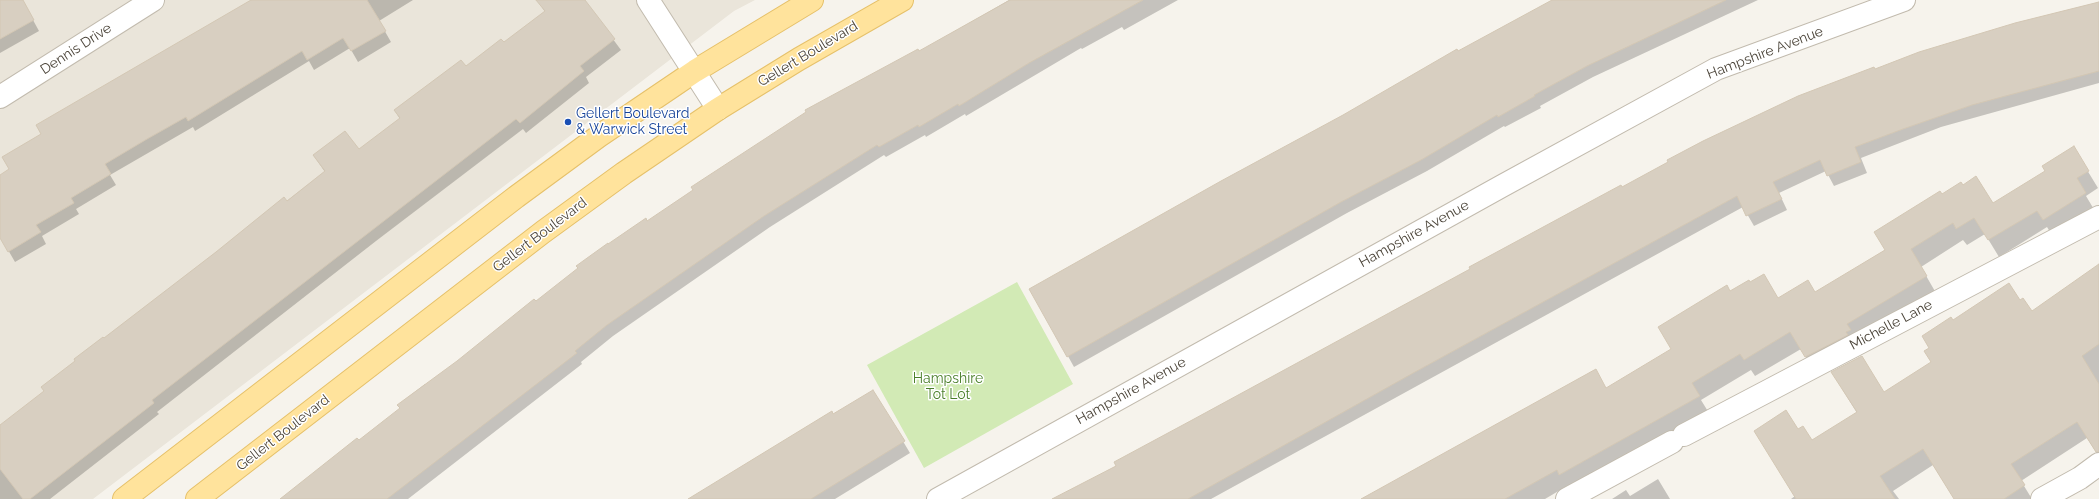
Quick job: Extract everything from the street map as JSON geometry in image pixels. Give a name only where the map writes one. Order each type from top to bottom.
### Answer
[{"type":"main road","points":[[124,499],[516,197],[599,136],[695,70],[812,0]]},
{"type":"main road","name":"Gellert Boulevard","points":[[197,499],[543,232],[624,173],[718,109],[806,55],[902,0]]},
{"type":"street","name":"Dennis Drive","points":[[0,97],[153,0]]},
{"type":"street","points":[[648,0],[695,70],[718,109]]},
{"type":"street","name":"Hampshire Avenue","points":[[938,499],[1716,69],[1904,0]]},
{"type":"street","name":"Michelle Lane","points":[[1567,499],[2099,217]]},
{"type":"street","points":[[2042,499],[2080,478],[2099,464]]},
{"type":"shaded area","points":[[0,0],[755,0],[734,11],[93,499],[0,499]]},
{"type":"green space","name":"Hampshire Tot Lot","points":[[1017,282],[1073,384],[924,468],[867,365]]},
{"type":"building","points":[[0,0],[23,0],[34,20],[0,39]]},
{"type":"building","points":[[251,0],[367,0],[386,31],[351,51],[343,38],[307,60],[302,51],[188,121],[186,117],[147,139],[105,164],[111,174],[71,198],[74,203],[36,225],[41,232],[8,252],[0,238],[0,175],[9,169],[2,157],[41,134],[36,125]]},
{"type":"building","points":[[536,0],[585,0],[615,39],[580,66],[584,71],[520,123],[516,119],[152,400],[154,403],[30,499],[23,499],[0,469],[0,425],[44,391],[41,387],[75,361],[74,359],[103,337],[104,338],[216,252],[284,197],[287,201],[325,171],[313,155],[345,131],[359,149],[400,118],[394,110],[461,60],[466,66],[501,39],[504,42],[545,11]]},
{"type":"building","points":[[1010,0],[1143,0],[1029,63],[959,106],[958,104],[919,127],[918,125],[879,147],[877,145],[764,216],[607,325],[575,351],[577,353],[387,499],[280,499],[357,438],[359,440],[400,408],[397,405],[457,361],[534,299],[536,301],[578,268],[576,266],[608,243],[646,218],[647,221],[693,190],[691,187],[806,112],[805,110],[918,49],[919,51]]},
{"type":"building","points":[[1552,0],[1726,0],[1587,66],[1498,117],[1497,115],[1421,160],[1341,202],[1067,357],[1029,289],[1221,181],[1343,115],[1457,49],[1458,51]]},
{"type":"building","points":[[2099,2],[2099,71],[1972,105],[1855,147],[1861,162],[1827,176],[1820,160],[1773,182],[1782,199],[1746,216],[1737,196],[1415,372],[1188,499],[1052,499],[1116,466],[1114,462],[1470,269],[1469,267],[1621,185],[1622,187],[1668,162],[1667,160],[1703,141],[1798,96],[1874,67],[1875,69],[1919,52],[2015,23]]},
{"type":"building","points":[[2074,146],[2089,171],[2077,178],[2086,193],[2043,220],[2037,211],[1988,240],[1974,218],[1956,229],[1953,223],[1911,249],[1927,276],[1847,324],[1851,330],[1846,332],[1848,335],[1805,357],[1790,332],[1744,360],[1740,354],[1692,383],[1700,396],[1559,475],[1557,470],[1505,499],[1361,499],[1596,369],[1606,388],[1671,349],[1658,327],[1727,285],[1730,291],[1749,280],[1750,282],[1764,274],[1778,298],[1808,280],[1815,292],[1885,250],[1874,232],[1940,191],[1942,194],[1961,182],[1963,185],[1976,176],[1993,203],[2045,171],[2042,166]]},
{"type":"building","points":[[2099,264],[2099,344],[2082,356],[2099,384],[2099,452],[2096,452],[2077,422],[2011,464],[2025,485],[2004,499],[1954,499],[1923,449],[1880,476],[1895,499],[1796,499],[1754,431],[1786,410],[1798,429],[1803,426],[1812,440],[1857,412],[1831,372],[1862,356],[1884,392],[1931,362],[1924,351],[1929,348],[1922,336],[1951,317],[1953,320],[2009,283],[2020,300],[2023,298],[2032,311]]},
{"type":"building","points":[[873,390],[905,441],[811,499],[688,499],[832,411],[833,414]]},
{"type":"place","name":"Gellert Boulevard & Warwick Street","points":[[568,122]]}]
